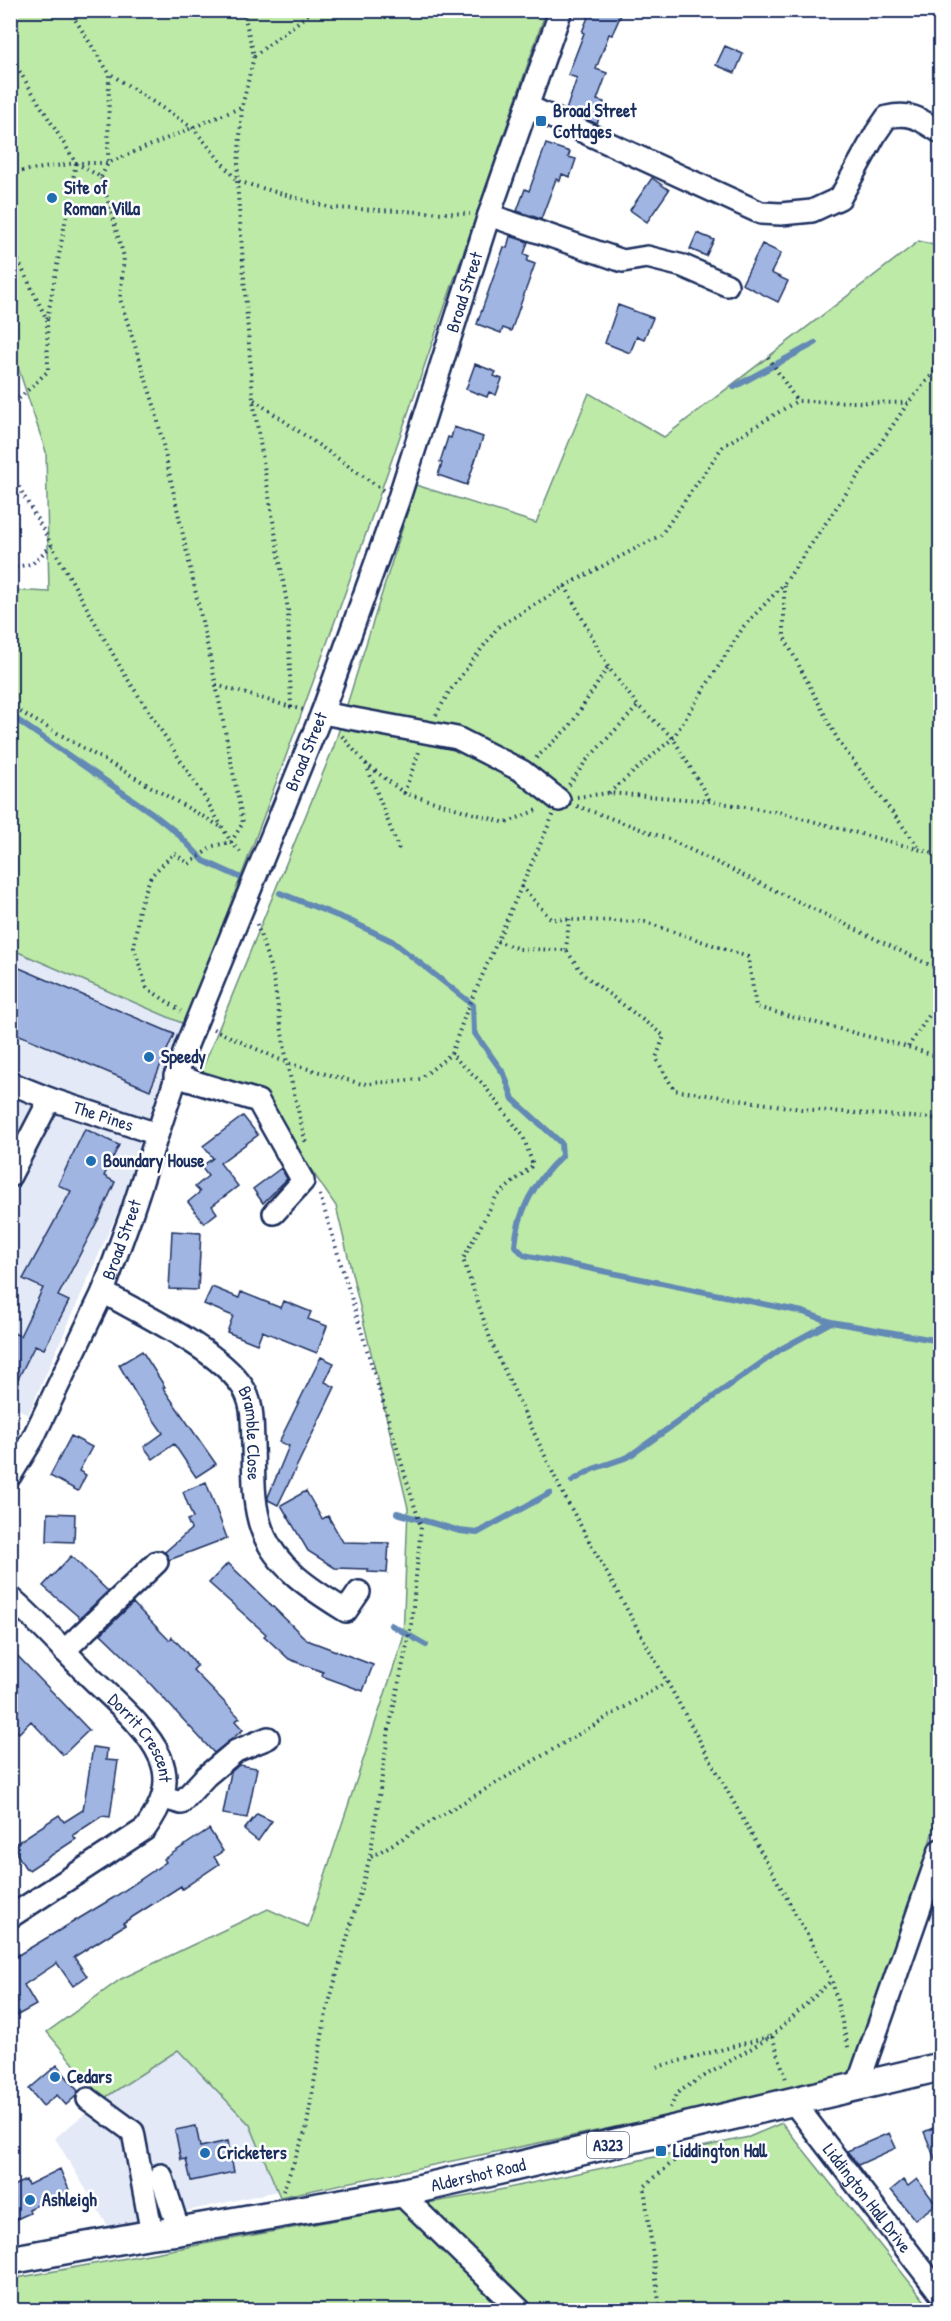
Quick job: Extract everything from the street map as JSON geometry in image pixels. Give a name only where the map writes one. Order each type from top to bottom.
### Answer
[{"type":"main road","name":"Aldershot Road","points":[[10,2260],[399,2193],[794,2103],[940,2067]]},
{"type":"street","name":"Broad Street","points":[[10,1476],[17,1450],[32,1440],[103,1292],[132,1212],[175,1076],[322,713],[398,501],[489,215],[561,10]]},
{"type":"street","points":[[527,106],[761,213],[812,211],[840,198],[876,133],[888,117],[902,113],[914,116],[940,132]]},
{"type":"street","points":[[489,215],[623,261],[647,257],[682,266],[727,285]]},
{"type":"street","points":[[322,713],[457,738],[522,771],[560,800]]},
{"type":"street","points":[[175,1076],[258,1101],[303,1181],[274,1213]]},
{"type":"street","name":"The Pines","points":[[10,1083],[50,1099],[157,1134]]},
{"type":"street","name":"The Pines","points":[[10,1176],[50,1099]]},
{"type":"street","name":"Bramble Close","points":[[103,1292],[211,1356],[229,1370],[243,1387],[250,1402],[256,1502],[262,1531],[291,1572],[309,1588],[346,1611],[359,1592]]},
{"type":"street","points":[[64,1651],[157,1562]]},
{"type":"street","name":"Dorrit Crescent","points":[[10,1597],[141,1728],[161,1758],[166,1782],[164,1798],[145,1829],[10,1917]]},
{"type":"street","points":[[164,1798],[181,1803],[206,1776],[236,1751],[268,1737]]},
{"type":"street","points":[[857,2087],[940,1850]]},
{"type":"street","points":[[88,2099],[133,2132],[152,2234]]},
{"type":"street","name":"Liddington Hall Drive","points":[[794,2103],[940,2293]]},
{"type":"street","points":[[161,2175],[178,2231]]},
{"type":"street","points":[[399,2193],[520,2310]]},
{"type":"path","points":[[69,10],[109,73],[193,128],[237,181],[332,208],[489,215]]},
{"type":"path","points":[[243,10],[254,56],[242,107],[237,181],[253,400],[288,610],[291,707]]},
{"type":"path","points":[[297,10],[309,15]]},
{"type":"path","points":[[254,56],[314,10]]},
{"type":"path","points":[[10,56],[76,163],[101,177]]},
{"type":"path","points":[[109,73],[108,163],[101,177],[124,257],[120,299],[155,408],[216,685],[243,824],[231,842],[213,846],[189,864],[174,853],[151,876],[139,908],[134,948],[147,988],[197,1022],[287,1063],[362,1084],[420,1079],[451,1054],[521,885],[560,800],[586,761],[638,706]]},
{"type":"path","points":[[10,173],[76,163],[108,163],[242,107]]},
{"type":"path","points":[[10,407],[48,371],[47,320],[76,163]]},
{"type":"path","points":[[10,244],[47,320]]},
{"type":"path","points":[[768,357],[797,401]]},
{"type":"path","points":[[609,793],[673,738],[744,626],[784,584],[908,403],[940,365]]},
{"type":"path","points":[[253,400],[398,501]]},
{"type":"path","points":[[404,793],[426,732],[449,692],[498,627],[565,586],[662,536],[723,446],[797,401],[908,403]]},
{"type":"path","points":[[10,471],[123,672],[231,842],[259,871]]},
{"type":"path","points":[[10,568],[32,564],[53,544]]},
{"type":"path","points":[[784,584],[784,637],[839,742],[920,849]]},
{"type":"path","points":[[565,586],[608,667],[638,706],[673,738],[710,801]]},
{"type":"path","points":[[522,771],[570,726],[608,667]]},
{"type":"path","points":[[216,685],[291,707],[322,713],[365,763],[404,793],[506,823],[560,800],[609,793],[710,801],[782,813],[940,855]]},
{"type":"path","points":[[10,706],[224,829]]},
{"type":"path","points":[[365,763],[399,850]]},
{"type":"path","points":[[560,800],[668,839],[940,970]]},
{"type":"path","points":[[521,885],[551,919],[645,922],[748,957],[756,1008],[940,1057]]},
{"type":"path","points":[[247,898],[273,976],[287,1063],[309,1155]]},
{"type":"path","points":[[569,919],[566,950],[584,975],[664,1036],[656,1058],[674,1090],[801,1109],[940,1119]]},
{"type":"path","points":[[497,941],[519,949],[566,950]]},
{"type":"path","points":[[908,1047],[940,999]]},
{"type":"path","points":[[451,1054],[483,1084],[523,1136],[533,1165],[496,1197],[463,1259],[492,1344],[562,1492],[832,1980],[857,2087]]},
{"type":"path","points":[[274,2214],[306,2130],[326,2013],[370,1857],[389,1729],[411,1626],[421,1527],[318,1189]]},
{"type":"path","points":[[370,1857],[668,1682]]},
{"type":"path","points":[[660,2310],[644,2187],[676,2159],[667,2131],[670,2107],[678,2092],[772,2036],[832,1980]]},
{"type":"path","points":[[657,2067],[772,2036]]},
{"type":"path","points":[[772,2036],[794,2103]]},
{"type":"shaded area","points":[[11,949],[184,1024],[122,1202],[28,1415],[11,1404]]},
{"type":"shaded area","points":[[177,2050],[250,2125],[278,2191],[109,2228],[55,2138],[103,2099]]},
{"type":"green space","points":[[10,11],[546,11],[326,646],[184,1024],[11,949],[11,590],[49,592],[46,452],[11,346]]},
{"type":"green space","points":[[919,241],[940,247],[940,1805],[907,1924],[850,2078],[280,2197],[250,2125],[178,2050],[103,2099],[47,2032],[121,1979],[268,1909],[308,1927],[403,1639],[408,1508],[336,1206],[260,1095],[201,1072],[334,746],[416,485],[536,523],[589,393],[664,437]]},
{"type":"green space","points":[[782,2123],[932,2310],[528,2310],[417,2205],[480,2194],[749,2137]]},
{"type":"green space","points":[[408,2207],[513,2310],[11,2310],[11,2279]]},
{"type":"building","points":[[591,10],[623,10],[612,35],[609,34],[596,69],[607,73],[597,100],[604,102],[597,124],[566,110],[577,78],[568,75]]},
{"type":"building","points":[[725,46],[743,54],[735,73],[716,65]]},
{"type":"building","points":[[546,144],[570,152],[568,157],[576,159],[570,177],[562,174],[560,181],[556,179],[541,219],[517,211],[525,189],[529,191]]},
{"type":"building","points":[[652,178],[669,190],[647,222],[630,210]]},
{"type":"building","points":[[697,233],[714,240],[706,256],[690,249]]},
{"type":"building","points":[[510,236],[528,242],[524,254],[529,256],[527,261],[535,264],[511,331],[503,328],[501,333],[477,324]]},
{"type":"building","points":[[762,244],[781,253],[771,273],[788,281],[778,302],[742,284]]},
{"type":"building","points":[[618,305],[653,318],[644,339],[637,336],[630,353],[605,343]]},
{"type":"building","points":[[475,364],[496,372],[494,376],[502,379],[496,395],[489,392],[487,397],[466,389]]},
{"type":"building","points":[[454,427],[483,437],[467,485],[438,475],[448,437],[451,438]]},
{"type":"building","points":[[17,967],[174,1034],[150,1090],[10,1031],[10,982]]},
{"type":"building","points":[[243,1116],[258,1135],[220,1163],[238,1186],[212,1206],[217,1213],[204,1223],[188,1202],[200,1192],[195,1187],[208,1176],[201,1167],[213,1158],[203,1146]]},
{"type":"building","points":[[85,1129],[119,1145],[104,1176],[115,1182],[58,1296],[69,1301],[44,1349],[35,1345],[10,1395],[10,1331],[20,1336],[43,1288],[23,1279],[71,1191],[58,1185]]},
{"type":"building","points":[[281,1168],[287,1179],[263,1203],[253,1189]]},
{"type":"building","points":[[172,1231],[201,1233],[198,1290],[169,1289]]},
{"type":"building","points":[[212,1287],[239,1298],[241,1292],[281,1308],[284,1301],[311,1312],[308,1319],[327,1326],[317,1353],[262,1331],[257,1344],[227,1332],[233,1316],[204,1304]]},
{"type":"building","points":[[142,1351],[165,1387],[163,1388],[216,1464],[196,1477],[174,1444],[153,1459],[144,1447],[163,1433],[119,1365]]},
{"type":"building","points":[[321,1357],[334,1363],[325,1382],[335,1387],[278,1505],[268,1500],[268,1497],[289,1446],[279,1442]]},
{"type":"building","points":[[71,1436],[92,1447],[79,1471],[86,1475],[78,1491],[50,1476]]},
{"type":"building","points":[[206,1482],[227,1538],[169,1560],[165,1552],[191,1529],[187,1520],[193,1518],[183,1492]]},
{"type":"building","points":[[306,1491],[322,1519],[328,1516],[343,1542],[389,1543],[387,1573],[368,1572],[368,1569],[335,1568],[308,1551],[281,1505]]},
{"type":"building","points":[[48,1513],[75,1514],[74,1542],[47,1541]]},
{"type":"building","points":[[71,1556],[108,1591],[80,1618],[43,1586]]},
{"type":"building","points":[[228,1563],[307,1640],[373,1665],[363,1691],[322,1676],[323,1672],[289,1659],[264,1636],[266,1634],[209,1583]]},
{"type":"building","points":[[133,1603],[169,1640],[172,1637],[197,1666],[193,1670],[240,1718],[235,1721],[243,1730],[214,1753],[101,1634]]},
{"type":"building","points":[[10,1648],[89,1730],[63,1755],[31,1721],[19,1733],[10,1725],[10,1718],[18,1711],[10,1703]]},
{"type":"building","points":[[93,1747],[107,1749],[106,1760],[118,1761],[110,1817],[102,1816],[73,1835],[76,1839],[29,1870],[26,1869],[12,1846],[59,1815],[64,1822],[83,1810]]},
{"type":"building","points":[[239,1765],[257,1768],[247,1818],[223,1814],[231,1772]]},
{"type":"building","points":[[257,1814],[272,1821],[258,1841],[244,1830]]},
{"type":"building","points":[[209,1829],[223,1851],[214,1857],[219,1864],[182,1889],[181,1886],[123,1923],[125,1925],[74,1957],[87,1976],[73,1986],[57,1963],[24,1985],[36,2005],[16,2016],[12,1993],[10,1994],[10,1960],[113,1898],[166,1862],[164,1859]]},
{"type":"building","name":"Cedars","points":[[57,2065],[78,2091],[66,2105],[57,2095],[43,2106],[29,2089]]},
{"type":"building","points":[[940,2125],[940,2171],[924,2132]]},
{"type":"building","name":"Cricketers","points":[[196,2126],[200,2147],[228,2141],[234,2172],[191,2181],[186,2159],[181,2160],[175,2130]]},
{"type":"building","points":[[889,2133],[896,2148],[858,2165],[847,2151]]},
{"type":"building","name":"Ashleigh","points":[[60,2169],[69,2190],[29,2209],[30,2213],[10,2222],[10,2187],[26,2180],[28,2185]]},
{"type":"building","points":[[917,2179],[936,2204],[915,2220],[891,2190],[903,2180],[908,2186]]},
{"type":"waterway","points":[[734,387],[815,343]]},
{"type":"waterway","points":[[10,715],[152,813],[176,832],[204,861],[246,880]]},
{"type":"waterway","points":[[280,893],[348,920],[392,941],[473,1005],[474,1032],[504,1074],[513,1099],[561,1143],[562,1156],[536,1186],[520,1220],[515,1246],[524,1255],[803,1312],[831,1322],[940,1341]]},
{"type":"waterway","points":[[572,1481],[593,1469],[628,1457],[781,1349],[831,1322]]},
{"type":"waterway","points":[[397,1513],[460,1531],[477,1533],[550,1493]]},
{"type":"waterway","points":[[391,1625],[426,1645]]},
{"type":"place","name":"Broad Street Cottages","points":[[541,121]]},
{"type":"place","name":"Site of Roman Villa","points":[[52,198]]},
{"type":"place","name":"Speedy","points":[[149,1057]]},
{"type":"place","name":"Boundary House","points":[[91,1161]]},
{"type":"place","name":"Cedars","points":[[55,2077]]},
{"type":"place","name":"Liddington Hall","points":[[661,2151]]},
{"type":"place","name":"Cricketers","points":[[205,2153]]},
{"type":"place","name":"Ashleigh","points":[[30,2200]]}]
